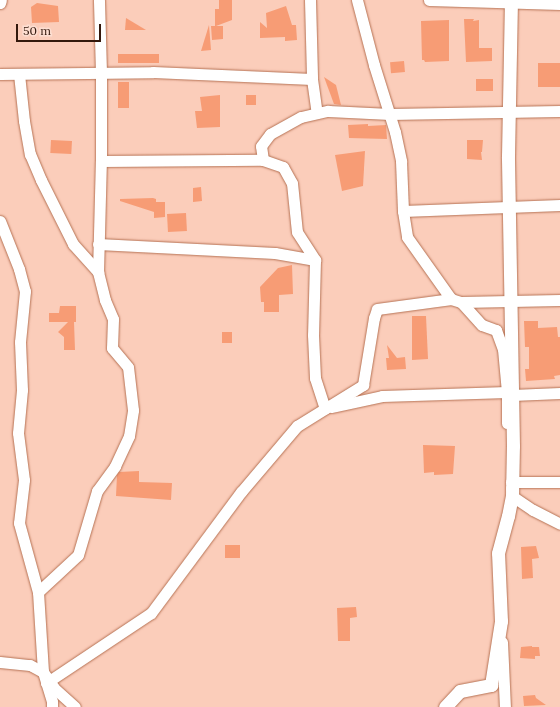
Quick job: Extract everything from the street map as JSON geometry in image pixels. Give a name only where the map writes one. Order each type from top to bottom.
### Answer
[{"type":"street","points":[[38,592],[78,555],[97,491],[115,466],[130,436],[133,410],[128,367],[112,348],[112,319],[105,300],[98,272],[101,161],[101,73],[98,0]]},
{"type":"street","points":[[310,0],[312,80],[317,113]]},
{"type":"street","points":[[357,0],[374,65],[390,114],[401,161],[403,211],[407,237],[456,300],[482,325],[496,330],[503,349],[509,393],[513,446],[512,489],[508,516],[498,553],[505,707]]},
{"type":"street","points":[[429,0],[511,1],[560,4]]},
{"type":"street","points":[[509,393],[509,112],[511,1]]},
{"type":"street","points":[[0,74],[153,72],[312,80]]},
{"type":"street","points":[[19,74],[24,121],[30,154],[41,180],[73,244],[98,272]]},
{"type":"street","points":[[263,160],[261,146],[270,134],[301,116],[328,111],[390,114],[560,112]]},
{"type":"street","points":[[101,161],[263,160],[283,167],[292,183],[297,232],[315,260],[313,335],[315,378],[325,408]]},
{"type":"street","points":[[403,211],[560,205]]},
{"type":"street","points":[[0,221],[19,269],[25,291],[20,342],[22,390],[18,433],[24,480],[19,523],[38,592],[46,679],[52,707]]},
{"type":"street","points":[[98,244],[275,253],[315,260]]},
{"type":"street","points":[[46,679],[151,613],[241,492],[296,426],[363,385],[374,318],[377,309],[456,300],[560,300]]},
{"type":"street","points":[[325,408],[382,396],[560,393]]},
{"type":"street","points":[[512,489],[560,482]]},
{"type":"street","points":[[512,489],[533,510],[560,524]]},
{"type":"street","points":[[445,707],[460,691],[491,685],[501,621]]},
{"type":"street","points":[[0,662],[30,665],[46,679],[66,701],[75,707]]},
{"type":"building","points":[[219,0],[232,0],[232,20],[216,26],[223,26],[223,39],[212,40],[211,26],[215,26],[215,9],[219,9]]},
{"type":"building","points":[[37,3],[58,6],[59,22],[32,23],[31,7]]},
{"type":"building","points":[[286,6],[292,25],[296,25],[297,40],[285,41],[285,37],[260,38],[260,22],[267,28],[266,13]]},
{"type":"building","points":[[126,18],[146,30],[125,30]]},
{"type":"building","points":[[464,19],[474,19],[473,21],[479,20],[479,48],[492,48],[492,61],[466,62]]},
{"type":"building","points":[[449,20],[449,61],[425,62],[422,60],[421,21]]},
{"type":"building","points":[[209,25],[211,50],[201,51]]},
{"type":"building","points":[[118,54],[159,54],[159,63],[118,63]]},
{"type":"building","points":[[404,61],[405,72],[391,73],[390,62]]},
{"type":"building","points":[[538,63],[560,63],[560,87],[538,87]]},
{"type":"building","points":[[324,77],[336,85],[341,105],[334,104]]},
{"type":"building","points":[[476,79],[493,79],[493,91],[476,91]]},
{"type":"building","points":[[118,82],[129,82],[129,108],[118,108]]},
{"type":"building","points":[[220,95],[220,127],[197,128],[195,111],[202,111],[200,97]]},
{"type":"building","points":[[246,95],[256,95],[256,105],[246,105]]},
{"type":"building","points":[[368,124],[368,126],[386,125],[387,139],[349,138],[348,125]]},
{"type":"building","points":[[51,140],[72,141],[71,154],[50,153]]},
{"type":"building","points":[[467,140],[483,140],[481,152],[482,160],[467,159]]},
{"type":"building","points":[[365,151],[363,186],[342,191],[335,155]]},
{"type":"building","points":[[201,187],[202,201],[193,202],[193,188]]},
{"type":"building","points":[[120,199],[156,199],[156,202],[165,202],[165,217],[154,218],[154,212],[120,201]]},
{"type":"building","points":[[186,213],[187,231],[168,232],[167,214]]},
{"type":"building","points":[[292,265],[293,294],[279,295],[279,312],[264,312],[264,302],[261,302],[260,287],[278,268]]},
{"type":"building","points":[[60,306],[76,306],[76,322],[74,322],[75,350],[64,350],[64,337],[58,332],[68,322],[49,322],[49,313],[59,313]]},
{"type":"building","points":[[412,316],[426,316],[428,359],[412,360]]},
{"type":"building","points":[[524,321],[538,321],[538,328],[557,327],[558,337],[560,337],[560,375],[554,376],[555,379],[526,381],[525,369],[529,369],[529,347],[525,347]]},
{"type":"building","points":[[222,332],[232,332],[232,343],[222,343]]},
{"type":"building","points":[[387,345],[397,358],[405,357],[406,369],[387,370],[386,358],[389,358]]},
{"type":"building","points":[[423,445],[455,446],[453,474],[434,475],[434,472],[424,473]]},
{"type":"building","points":[[139,471],[139,482],[172,483],[171,500],[116,496],[117,475],[119,472]]},
{"type":"building","points":[[225,545],[240,545],[240,558],[225,558]]},
{"type":"building","points":[[536,546],[539,558],[532,559],[533,578],[522,579],[521,547]]},
{"type":"building","points":[[356,607],[357,617],[350,618],[350,641],[338,641],[337,608]]},
{"type":"building","points":[[521,647],[539,647],[540,656],[535,656],[535,659],[520,658]]},
{"type":"building","points":[[535,695],[536,698],[546,705],[524,706],[523,696]]}]
